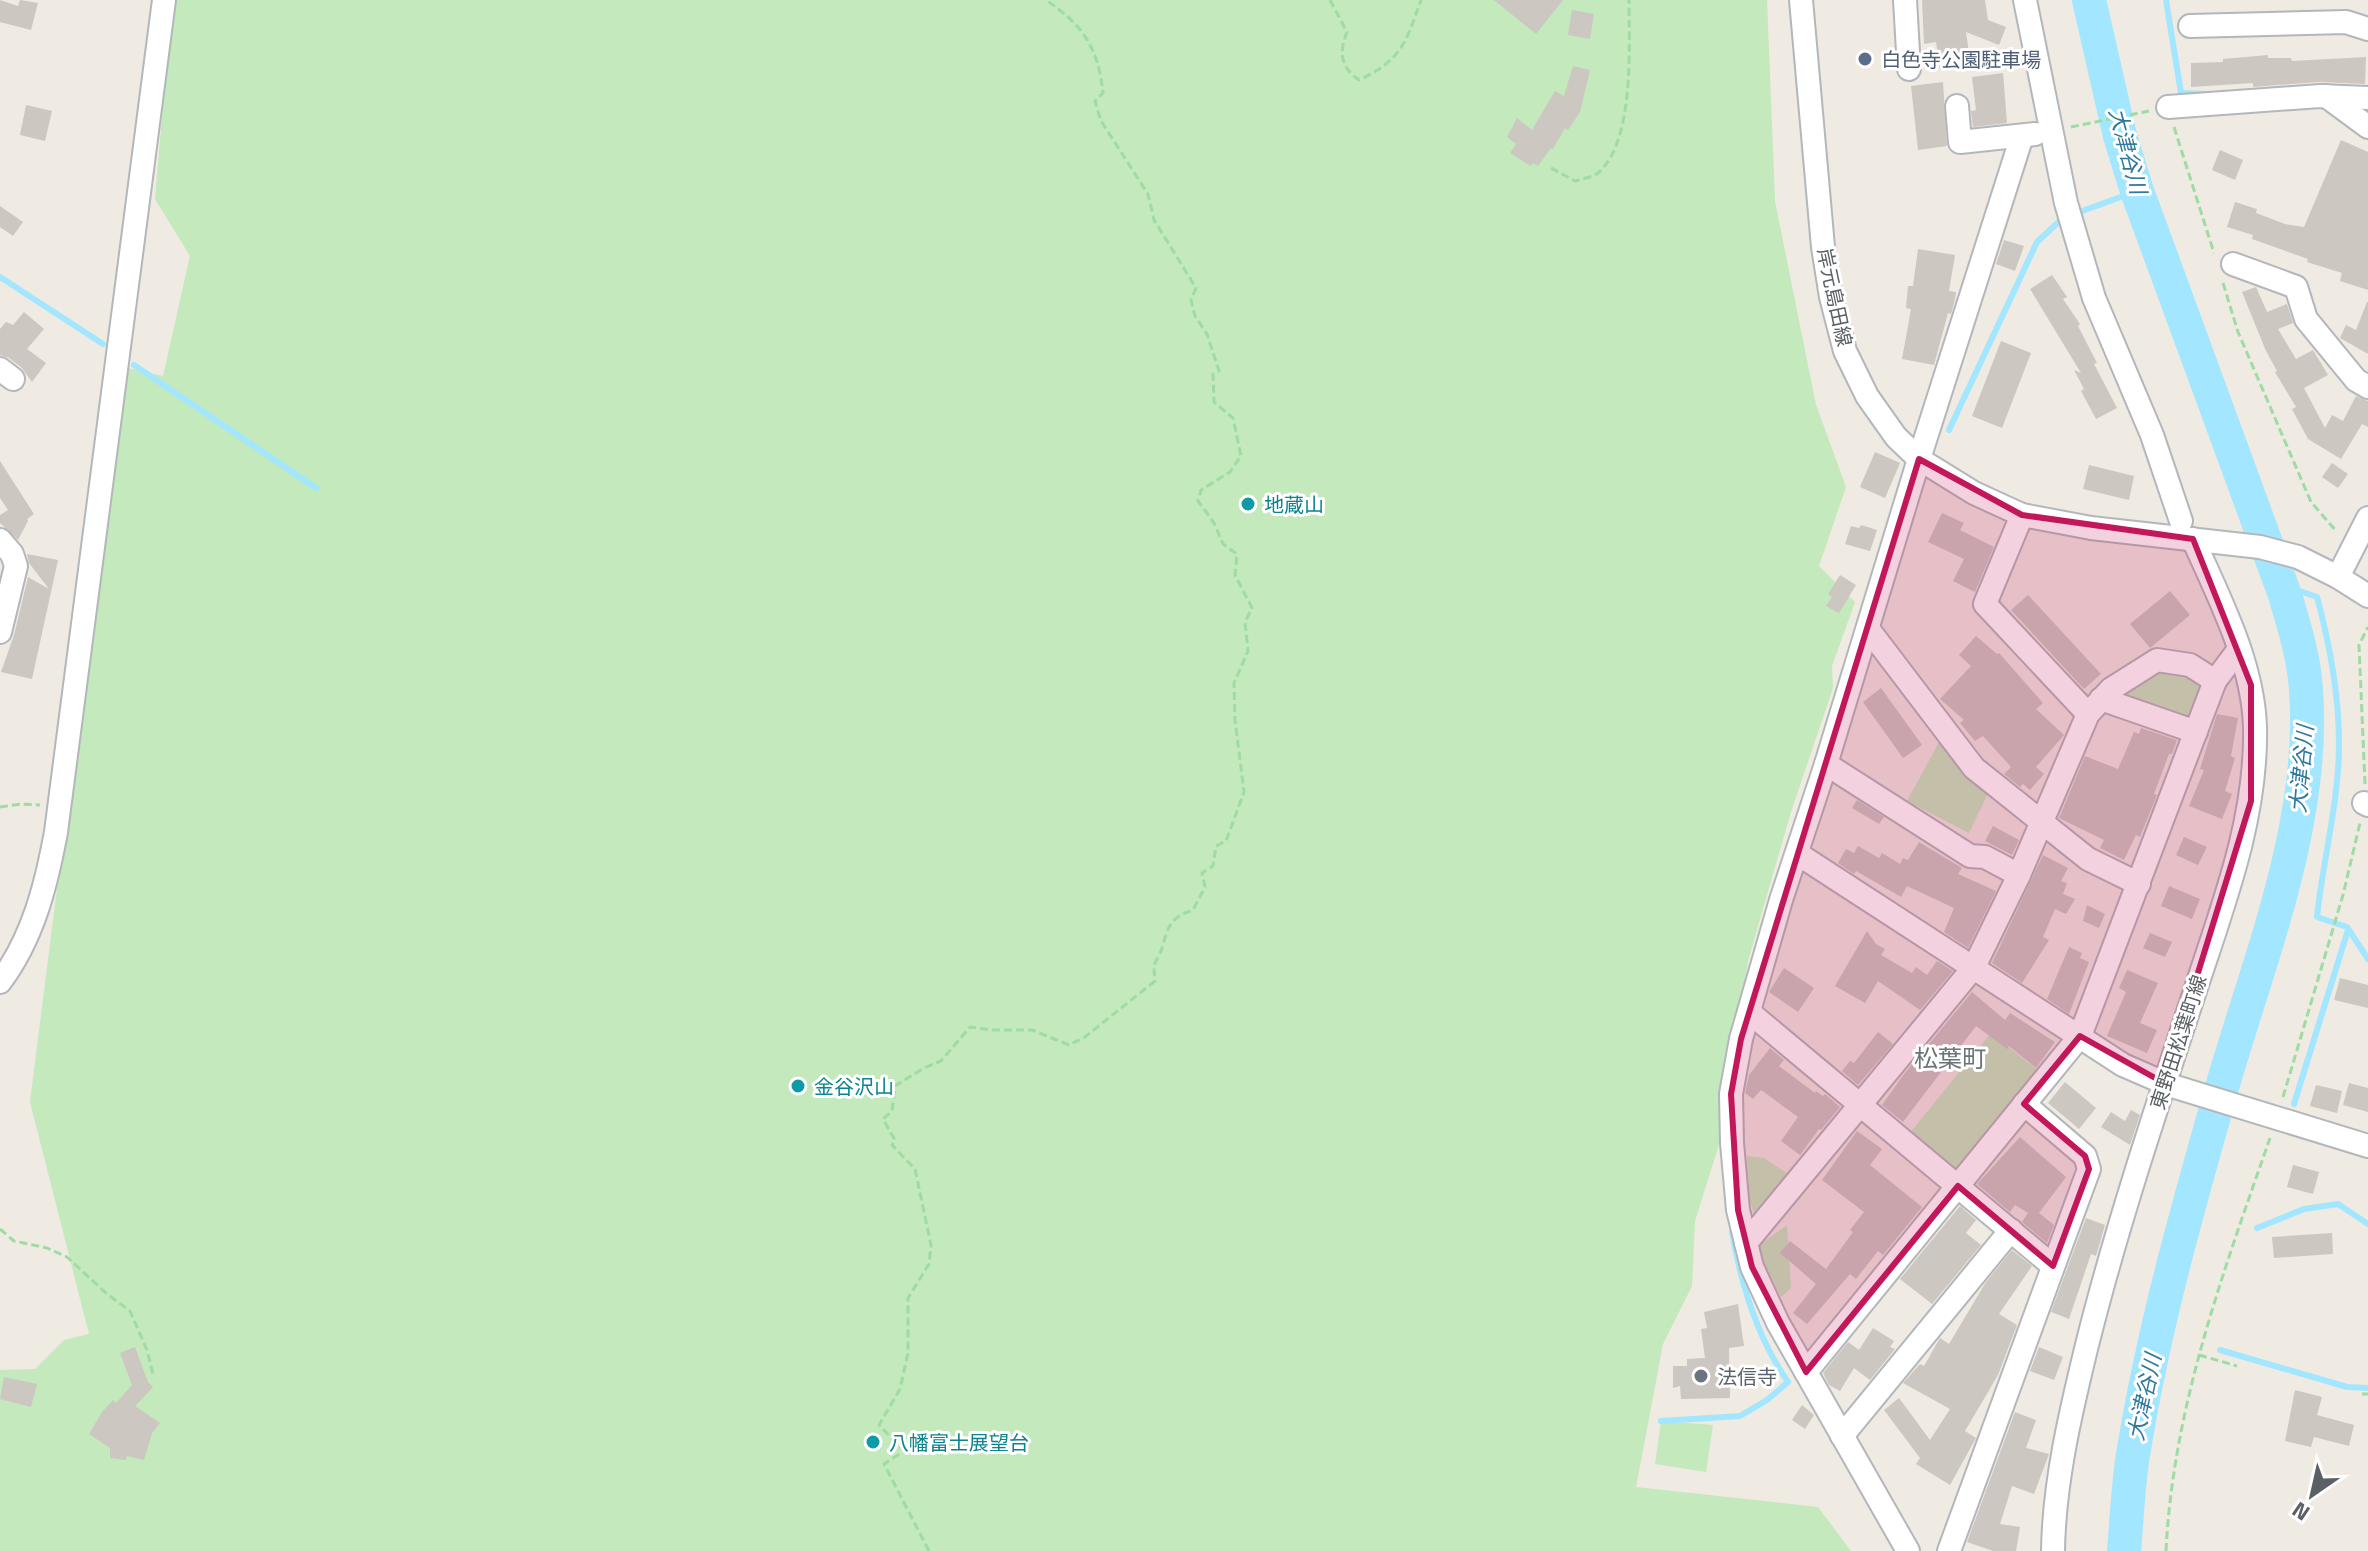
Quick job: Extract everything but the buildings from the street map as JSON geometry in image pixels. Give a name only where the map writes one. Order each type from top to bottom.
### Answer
[{"type":"street","points":[[0,982],[37,913],[48,878],[164,0]]},
{"type":"street","name":"岸元島田線","points":[[1801,0],[1823,247],[1831,297],[1845,351],[1867,396],[1896,437],[1919,459],[1974,493],[2022,515],[2091,528],[2193,534],[2260,547],[2298,557],[2368,596]]},
{"type":"street","points":[[1905,0],[1909,69]]},
{"type":"street","name":"東野田松葉町線","points":[[2025,0],[2055,131],[2066,203],[2094,298],[2239,649],[2251,685],[2255,728],[2251,801],[2237,860],[2101,1290],[2083,1363],[2066,1439],[2053,1551]]},
{"type":"street","points":[[2190,26],[2346,22],[2368,29]]},
{"type":"street","points":[[2168,107],[2326,96],[2368,98]]},
{"type":"street","points":[[2326,96],[2368,127]]},
{"type":"street","points":[[1957,106],[1960,142],[2055,131]]},
{"type":"street","points":[[1908,1551],[1806,1372],[1752,1267],[1738,1210],[1731,1094],[1741,1039],[1781,900],[1869,630],[1919,459],[2022,136]]},
{"type":"street","points":[[2224,269],[2296,287],[2306,319],[2356,380],[2368,387]]},
{"type":"street","points":[[2022,515],[1985,604],[2095,706],[2196,732]]},
{"type":"street","points":[[2338,577],[2368,518]]},
{"type":"street","points":[[0,540],[12,554],[16,566],[0,632]]},
{"type":"street","points":[[1869,630],[1974,768],[2088,859],[2139,884]]},
{"type":"street","points":[[1806,1372],[2080,1036],[2215,681],[2239,649]]},
{"type":"street","points":[[1746,1243],[1974,967],[2095,706],[2111,689],[2157,660],[2190,665],[2215,681]]},
{"type":"street","points":[[1826,764],[1970,856],[1985,857],[2019,875]]},
{"type":"street","points":[[1798,854],[2123,1065],[2167,1084],[2368,1146]]},
{"type":"street","points":[[1749,1012],[2053,1266]]},
{"type":"street","points":[[1949,1551],[2089,1169],[2085,1156],[2024,1104]]},
{"type":"street","points":[[1842,1436],[2011,1230]]},
{"type":"path","points":[[929,1551],[884,1464],[904,1451],[879,1425],[900,1389],[908,1353],[908,1298],[929,1264],[931,1245],[915,1169],[892,1145],[895,1140],[883,1119],[892,1111],[895,1086],[941,1061],[970,1027],[1032,1030],[1069,1045],[1085,1037],[1155,981],[1153,963],[1163,946],[1164,934],[1178,915],[1193,910],[1205,887],[1202,873],[1213,866],[1216,846],[1226,841],[1244,792],[1234,683],[1248,651],[1245,622],[1252,608],[1235,575],[1237,554],[1223,544],[1214,523],[1198,501],[1201,490],[1230,472],[1241,456],[1233,418],[1214,402],[1213,374],[1219,371],[1207,334],[1195,316],[1191,300],[1196,288],[1154,220],[1142,181],[1131,163],[1123,158],[1101,121],[1095,101],[1103,93],[1101,75],[1091,43],[1077,26],[1046,0]]},
{"type":"path","points":[[1330,0],[1347,32],[1341,48],[1347,72],[1359,80],[1378,71],[1405,45],[1421,0]]},
{"type":"path","points":[[1551,168],[1575,181],[1597,174],[1615,150],[1629,86],[1629,0]]},
{"type":"path","points":[[2055,131],[2168,107],[2224,269],[2238,332],[2311,502],[2337,532]]},
{"type":"path","points":[[2166,1551],[2167,1513],[2181,1424],[2199,1355],[2343,895],[2366,804],[2359,645],[2368,627]]},
{"type":"path","points":[[0,807],[21,804],[59,807]]},
{"type":"path","points":[[0,1229],[14,1241],[47,1248],[67,1257],[130,1311],[147,1350],[153,1374]]},
{"type":"path","points":[[2199,1355],[2237,1366]]},
{"type":"path","points":[[2362,1394],[2368,1394]]},
{"type":"highlighted area","points":[[1919,459],[2022,515],[2193,539],[2251,685],[2251,801],[2164,1083],[2080,1036],[2024,1104],[2085,1156],[2089,1169],[2053,1266],[1958,1186],[1806,1372],[1752,1267],[1738,1210],[1731,1094],[1741,1039]]},
{"type":"green space","points":[[172,0],[1767,0],[1775,201],[1816,405],[1846,487],[1819,566],[1855,602],[1832,666],[1833,688],[1791,812],[1748,961],[1721,1138],[1695,1221],[1692,1286],[1663,1344],[1636,1487],[1818,1507],[1851,1551],[0,1551],[0,1370],[35,1369],[64,1340],[89,1334],[30,1102],[123,367],[163,376],[190,256],[155,199]]},
{"type":"green space","points":[[2159,668],[2202,679],[2193,722],[2123,701],[2126,692]]},
{"type":"green space","points":[[1943,735],[1990,789],[1969,833],[1907,801]]},
{"type":"green space","points":[[1991,1033],[2040,1072],[1954,1172],[1909,1134]]},
{"type":"green space","points":[[1747,1156],[1764,1158],[1794,1178],[1757,1222],[1750,1202]]},
{"type":"green space","points":[[1787,1225],[1791,1288],[1781,1297],[1772,1278],[1763,1269],[1758,1246]]},
{"type":"green space","points":[[1661,1421],[1713,1425],[1706,1472],[1655,1464]]},
{"type":"waterway","name":"大津谷川","points":[[2089,0],[2120,136],[2137,191],[2285,595],[2301,654],[2306,690],[2307,739],[2294,840],[2268,939],[2223,1084],[2162,1311],[2132,1461],[2124,1551]]},
{"type":"waterway","points":[[2166,0],[2181,93],[2209,94]]},
{"type":"waterway","points":[[2074,214],[2137,191]]},
{"type":"waterway","points":[[1949,430],[2037,242],[2064,217]]},
{"type":"waterway","points":[[0,277],[103,344]]},
{"type":"waterway","points":[[134,365],[316,488]]},
{"type":"waterway","points":[[2282,585],[2317,597],[2330,651],[2339,725],[2334,809],[2317,917],[2347,927],[2368,959]]},
{"type":"waterway","points":[[2294,1104],[2348,930]]},
{"type":"waterway","points":[[2257,1228],[2304,1209],[2338,1204],[2368,1224]]},
{"type":"waterway","points":[[1661,1421],[1740,1416],[1767,1400],[1788,1382],[1768,1348],[1752,1310],[1732,1232]]},
{"type":"waterway","points":[[2220,1350],[2347,1387],[2368,1388]]},
{"type":"place","name":"白色寺公園駐車場","points":[[1865,59]]},
{"type":"place","name":"地蔵山","points":[[1248,504]]},
{"type":"place","name":"金谷沢山","points":[[798,1086]]},
{"type":"place","name":"法信寺","points":[[1701,1376]]},
{"type":"place","name":"八幡富士展望台","points":[[873,1442]]},
{"type":"district","name":"松葉町","points":[[1950,1058]]}]
